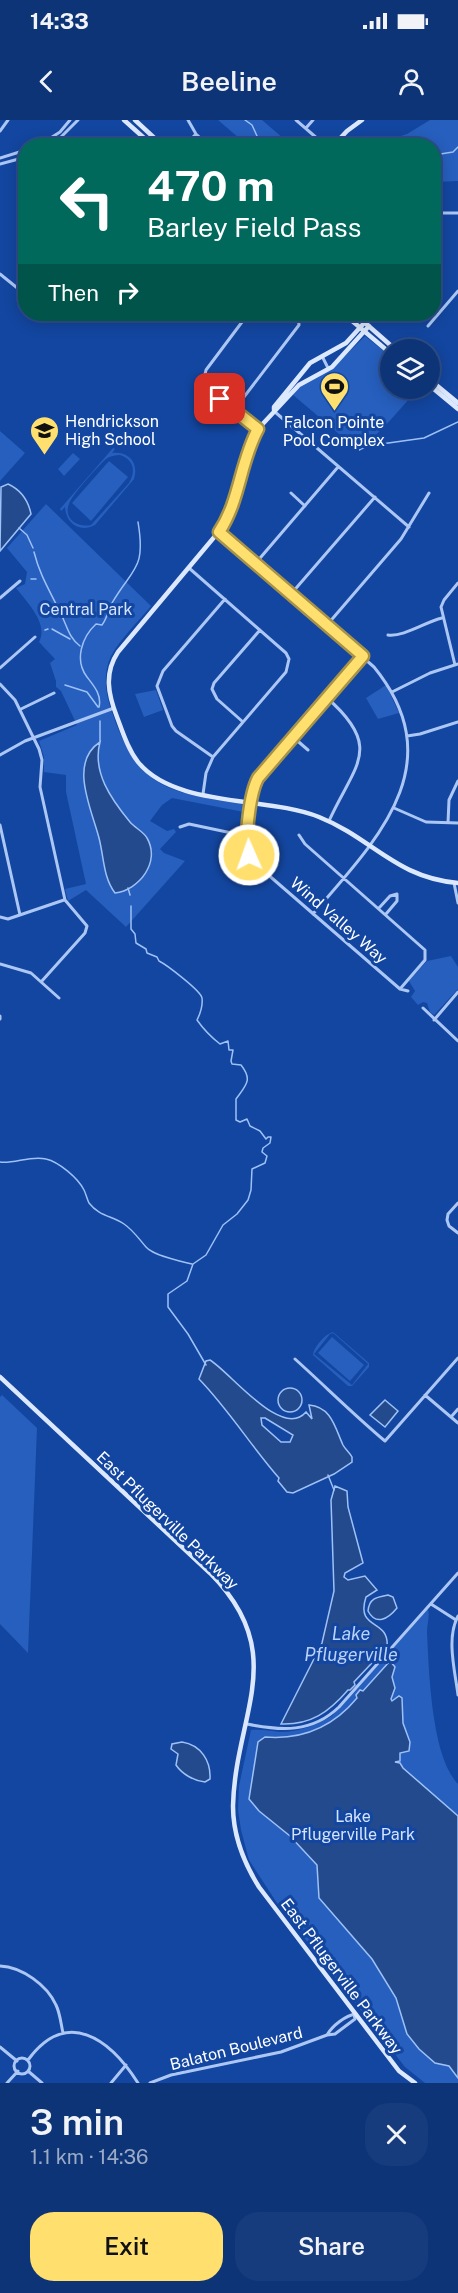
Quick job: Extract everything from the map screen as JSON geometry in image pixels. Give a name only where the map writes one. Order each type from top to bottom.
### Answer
[{"type":"street","points":[[0,131],[8,120]]},
{"type":"street","points":[[51,138],[60,132],[70,120]]},
{"type":"street","points":[[60,138],[78,120]]},
{"type":"street","points":[[124,120],[144,138]]},
{"type":"street","points":[[135,120],[155,138]]},
{"type":"street","points":[[188,120],[200,138]]},
{"type":"street","points":[[296,120],[317,138]]},
{"type":"street","points":[[306,128],[313,120]]},
{"type":"street","points":[[340,138],[362,120]]},
{"type":"street","points":[[192,138],[196,134]]},
{"type":"street","points":[[0,158],[16,153],[18,159],[0,164]]},
{"type":"street","points":[[441,213],[458,213]]},
{"type":"street","points":[[0,274],[18,289]]},
{"type":"street","points":[[441,311],[458,291]]},
{"type":"street","points":[[243,321],[204,374],[206,386],[258,429]]},
{"type":"street","points":[[234,410],[298,325],[298,321]]},
{"type":"street","points":[[352,321],[380,344]]},
{"type":"street","points":[[363,321],[384,339]]},
{"type":"street","points":[[428,326],[432,321]]},
{"type":"street","points":[[274,410],[306,367],[346,343],[367,324]]},
{"type":"street","points":[[362,329],[329,369],[299,385],[258,429],[249,449],[230,514],[219,532],[113,659],[108,684],[114,708],[129,747],[147,771],[172,787],[302,812],[328,821],[395,863],[417,874],[456,883],[458,903]]},
{"type":"street","points":[[322,356],[329,369]]},
{"type":"street","points":[[440,388],[458,403]]},
{"type":"street","points":[[440,394],[458,409]]},
{"type":"street","points":[[274,410],[409,527]]},
{"type":"street","points":[[255,564],[339,467]]},
{"type":"street","points":[[291,493],[306,506]]},
{"type":"street","points":[[327,625],[409,527],[429,493]]},
{"type":"street","points":[[291,594],[375,497]]},
{"type":"street","points":[[219,532],[379,672],[392,692],[403,718],[407,736],[406,767],[394,808],[369,846],[313,914]]},
{"type":"street","points":[[189,568],[286,652],[290,659],[289,666],[213,758],[206,772],[203,794]]},
{"type":"street","points":[[0,598],[20,581]]},
{"type":"street","points":[[392,692],[419,678],[456,664],[443,618],[442,604],[458,583]]},
{"type":"street","points":[[213,758],[172,726],[157,686],[163,671],[225,599]]},
{"type":"street","points":[[388,636],[398,636],[425,623],[443,618]]},
{"type":"street","points":[[243,722],[217,699],[212,689],[214,683],[260,630]]},
{"type":"street","points":[[0,668],[35,637]]},
{"type":"street","name":"Wind Valley Way","points":[[363,656],[258,778],[246,843],[252,860],[400,989],[408,991]]},
{"type":"street","points":[[0,684],[21,709],[42,760],[40,787],[64,900],[87,926],[85,933],[41,982]]},
{"type":"street","points":[[21,709],[54,693]]},
{"type":"street","points":[[326,697],[352,722],[357,734],[360,753],[357,767],[328,821]]},
{"type":"street","points":[[0,755],[33,737],[114,708]]},
{"type":"street","points":[[407,736],[458,722]]},
{"type":"street","points":[[292,737],[308,750]]},
{"type":"street","points":[[448,823],[449,800],[458,781]]},
{"type":"street","points":[[394,808],[426,822],[458,823]]},
{"type":"street","points":[[180,827],[189,824],[246,836]]},
{"type":"street","points":[[0,825],[20,915]]},
{"type":"street","points":[[299,835],[305,844],[425,950],[425,960],[400,989]]},
{"type":"street","points":[[380,908],[390,896],[397,894],[397,901],[386,914]]},
{"type":"street","points":[[0,918],[8,919],[64,900]]},
{"type":"street","points":[[0,964],[23,970],[59,998]]},
{"type":"street","points":[[434,1020],[458,992]]},
{"type":"street","points":[[423,1008],[458,1041]]},
{"type":"street","points":[[458,1203],[448,1214],[447,1220],[449,1226],[458,1233]]},
{"type":"street","points":[[295,1359],[385,1441],[458,1358]]},
{"type":"street","name":"East Pflugerville Parkway","points":[[0,1377],[204,1567],[231,1597],[247,1628],[253,1653],[254,1684],[236,1772],[233,1808],[242,1852],[248,1868],[259,1887],[355,2015],[399,2071],[415,2083]]},
{"type":"street","points":[[425,1395],[458,1423]]},
{"type":"street","points":[[451,1417],[458,1409]]},
{"type":"street","points":[[247,1724],[288,1730],[306,1726],[328,1716],[339,1707],[458,1573]]},
{"type":"street","points":[[431,1604],[439,1611],[457,1618],[452,1644],[458,1695]]},
{"type":"street","points":[[0,1966],[23,1972],[44,1989],[56,2004],[63,2033]]},
{"type":"street","points":[[351,2014],[355,2015],[355,2019],[335,2034],[327,2035],[331,2028],[351,2014]]},
{"type":"street","points":[[28,2060],[45,2041],[63,2033],[79,2032],[93,2037],[126,2065],[138,2083]]},
{"type":"street","name":"Balaton Boulevard","points":[[150,2083],[171,2075],[281,2052],[327,2035]]},
{"type":"street","points":[[0,2047],[17,2061]]},
{"type":"street","points":[[18,2072],[15,2065],[17,2061],[23,2058],[28,2060]]},
{"type":"street","points":[[28,2060],[30,2065],[28,2071]]},
{"type":"street","points":[[111,2083],[126,2065]]},
{"type":"street","points":[[18,2072],[28,2071]]},
{"type":"street","points":[[28,2071],[42,2083]]},
{"type":"street","points":[[7,2083],[18,2072]]},
{"type":"green space","points":[[218,120],[262,120],[283,138],[239,138]]},
{"type":"green space","points":[[430,120],[458,120],[458,181],[441,182],[441,138],[395,138],[407,134]]},
{"type":"green space","points":[[365,336],[380,348],[380,399],[409,399],[359,451],[292,394],[303,384],[338,363]]},
{"type":"green space","points":[[0,431],[25,453],[0,481]]},
{"type":"green space","points":[[113,448],[115,449],[112,453],[128,456],[134,463],[134,479],[95,525],[79,527],[68,518],[65,507],[61,511],[60,509]],"holes":[[[116,455],[125,457],[131,463],[133,470],[129,483],[91,525],[81,525],[73,521],[68,514],[69,504],[80,488],[106,459]]]},
{"type":"green space","points":[[73,453],[80,459],[64,476],[58,469]]},
{"type":"green space","points":[[109,461],[128,477],[91,521],[72,503]]},
{"type":"green space","name":"Central Park","points":[[46,504],[151,606],[115,649],[107,671],[106,685],[111,708],[123,741],[135,760],[148,774],[162,784],[179,791],[250,807],[249,813],[172,798],[162,805],[150,821],[167,831],[174,829],[176,832],[160,849],[164,853],[185,861],[126,927],[86,890],[68,901],[65,889],[86,884],[66,792],[66,775],[44,772],[44,757],[39,741],[77,725],[61,691],[56,687],[50,663],[55,659],[39,642],[41,628],[39,621],[31,606],[16,588],[25,584],[27,572],[7,548]]},
{"type":"green space","points":[[386,685],[399,713],[378,719],[366,698]]},
{"type":"green space","points":[[156,690],[163,710],[144,717],[135,694]]},
{"type":"green space","points":[[451,956],[458,967],[458,989],[434,1015],[430,1012],[427,1003],[423,1002],[418,1005],[411,997],[415,991],[409,981],[427,961]]},
{"type":"green space","points":[[333,1332],[369,1363],[369,1367],[352,1386],[348,1386],[313,1355],[323,1338]],"holes":[[[333,1333],[368,1364],[352,1385],[314,1354]]]},
{"type":"green space","points":[[332,1337],[364,1365],[350,1381],[318,1353]]},
{"type":"green space","points":[[2,1395],[37,1428],[28,1653],[0,1624],[0,1397]]},
{"type":"green space","name":"Lake Pflugerville","points":[[428,1609],[427,1632],[433,1712],[442,1754],[449,1771],[458,1784],[458,2083],[425,2083],[405,2067],[277,1903],[249,1860],[238,1810],[239,1786],[251,1730],[294,1731],[332,1716]]},
{"type":"water","points":[[8,484],[23,496],[31,514],[0,551],[1,487]]},
{"type":"water","points":[[100,742],[99,764],[105,785],[123,813],[146,836],[151,847],[149,865],[139,881],[124,891],[115,893],[106,874],[85,787],[85,762],[90,751]]},
{"type":"water","points":[[210,1360],[219,1367],[256,1401],[284,1417],[296,1418],[306,1412],[312,1419],[309,1405],[323,1410],[332,1419],[343,1445],[352,1457],[352,1462],[334,1474],[293,1493],[287,1492],[278,1481],[279,1478],[199,1379],[206,1361]],"holes":[[[261,1418],[265,1418],[293,1435],[290,1442],[281,1442],[262,1425]]]},
{"type":"water","points":[[290,1388],[298,1392],[302,1400],[298,1408],[290,1412],[282,1408],[278,1400],[282,1392]]},
{"type":"water","points":[[385,1400],[398,1411],[385,1427],[370,1415]]},
{"type":"water","name":"Lake Pflugerville","points":[[335,1486],[347,1491],[348,1507],[363,1563],[345,1573],[344,1577],[348,1580],[365,1576],[377,1590],[366,1597],[365,1615],[383,1632],[387,1638],[387,1647],[354,1682],[355,1685],[326,1711],[301,1722],[281,1724],[322,1643],[334,1591],[331,1500]]},
{"type":"water","points":[[388,1595],[393,1597],[397,1608],[386,1618],[378,1620],[371,1616],[368,1611],[370,1603]]},
{"type":"water","name":"Lake Pflugerville","points":[[390,1661],[395,1667],[392,1677],[395,1688],[391,1699],[392,1701],[399,1696],[402,1698],[403,1723],[410,1742],[409,1751],[400,1753],[400,1761],[395,1762],[400,1763],[458,1816],[458,2078],[449,2066],[435,2063],[407,2034],[396,1998],[372,1959],[319,1898],[317,1865],[290,1836],[259,1811],[249,1799],[258,1742],[265,1737],[304,1734],[327,1724],[348,1708],[357,1698],[356,1695],[360,1690],[363,1691]]},
{"type":"water","points":[[182,1742],[195,1747],[204,1755],[209,1766],[210,1779],[205,1782],[193,1779],[176,1765],[178,1754],[171,1749],[172,1744]]},
{"type":"waterway","points":[[245,120],[252,125],[259,138]]},
{"type":"waterway","points":[[441,154],[453,152],[458,147]]},
{"type":"waterway","points":[[359,450],[367,446],[424,438],[458,422]]},
{"type":"waterway","points":[[99,707],[97,691],[83,670],[81,649],[91,629],[96,624],[104,623],[112,603],[136,567],[140,550],[138,522]]},
{"type":"waterway","points":[[19,528],[27,535],[33,548]]},
{"type":"waterway","points":[[34,552],[42,576],[73,639],[80,646]]},
{"type":"waterway","points":[[31,579],[36,579]]},
{"type":"waterway","points":[[52,629],[70,639]]},
{"type":"waterway","points":[[65,685],[87,692],[98,707]]},
{"type":"waterway","points":[[100,721],[100,741]]},
{"type":"waterway","points":[[128,888],[130,895]]},
{"type":"waterway","points":[[131,906],[131,929],[135,934],[136,943],[146,949],[147,953],[157,957],[196,990],[202,998],[197,1020],[220,1044],[228,1041],[229,1050],[233,1050],[232,1064],[241,1065],[245,1070],[247,1082],[236,1099],[236,1120],[240,1122],[247,1119],[250,1126],[260,1131],[266,1139],[271,1137],[270,1143],[263,1148],[262,1152],[267,1156],[265,1163],[252,1169],[248,1200],[237,1214],[223,1225],[206,1255],[193,1264],[187,1281],[168,1294],[168,1307],[188,1334],[206,1365]]},
{"type":"waterway","points":[[0,1162],[40,1158],[57,1163],[77,1181],[93,1207],[127,1226],[150,1250],[168,1258],[192,1264]]},
{"type":"waterway","points":[[328,1475],[334,1490]]},
{"type":"place","name":"Falcon Pointe Pool Complex","points":[[334,412]]},
{"type":"place","name":"Hendrickson High School","points":[[44,456]]},
{"type":"route","points":[[220,399],[258,429],[249,449],[230,514],[219,532],[363,656],[258,778],[246,836],[249,855]]},
{"type":"park label","name":"Lake Pflugerville Park","points":[[353,1825]]}]
